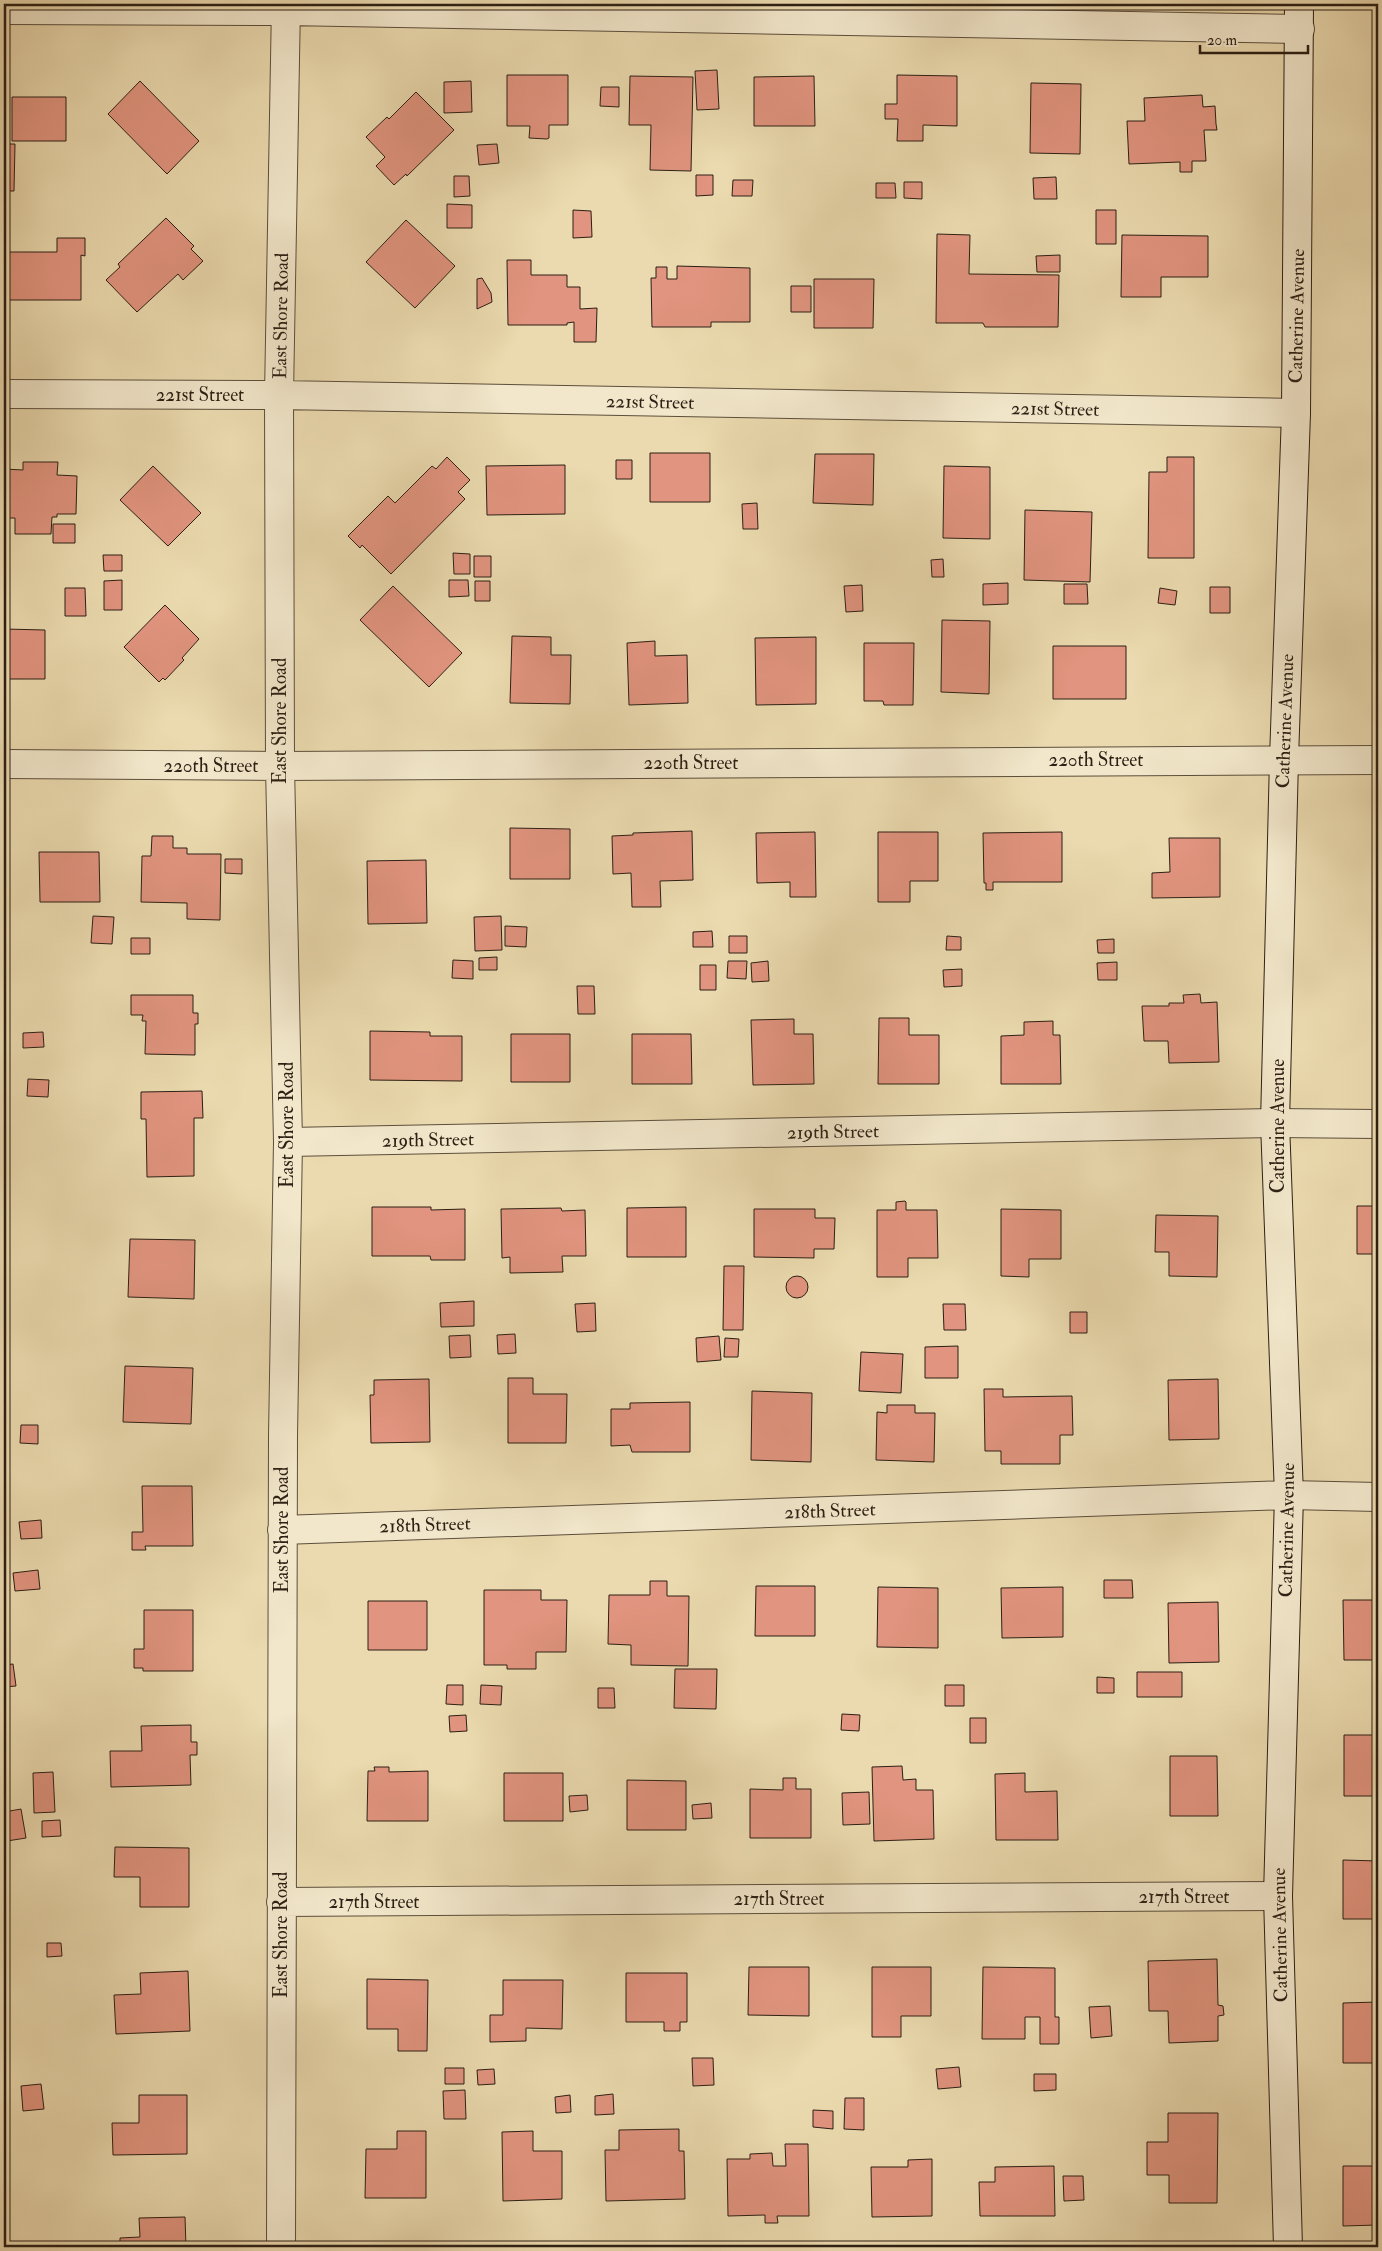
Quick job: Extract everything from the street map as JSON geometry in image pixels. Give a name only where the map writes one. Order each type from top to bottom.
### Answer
[{"type":"street","points":[[4,10],[286,8],[1300,17]]},
{"type":"street","name":"East Shore Road","points":[[281,2247],[282,1530],[288,1142],[280,766],[279,395],[286,8]]},
{"type":"street","name":"Catherine Avenue","points":[[1288,2247],[1278,1896],[1289,1496],[1275,1123],[1284,759],[1296,413],[1300,17]]},
{"type":"street","name":"221st Street","points":[[4,394],[279,395],[1296,413]]},
{"type":"street","name":"220th Street","points":[[4,764],[280,766],[1284,759],[1378,760]]},
{"type":"street","name":"219th Street","points":[[288,1142],[1275,1123],[1378,1124]]},
{"type":"street","name":"218th Street","points":[[282,1530],[1289,1496],[1378,1498]]},
{"type":"street","name":"217th Street","points":[[281,1902],[1278,1896]]},
{"type":"building","points":[[1376,43],[1378,43],[1378,70],[1376,70]]},
{"type":"building","points":[[717,70],[719,109],[697,110],[695,71]]},
{"type":"building","points":[[507,75],[568,75],[568,125],[549,125],[549,138],[547,139],[529,138],[530,126],[507,126]]},
{"type":"building","points":[[897,75],[957,76],[957,126],[923,125],[923,141],[897,141],[898,119],[885,119],[885,104],[897,104]]},
{"type":"building","points":[[630,76],[693,77],[691,171],[650,170],[651,125],[629,125]]},
{"type":"building","points":[[814,76],[815,126],[754,126],[754,77]]},
{"type":"building","points":[[140,81],[199,141],[167,174],[108,114]]},
{"type":"building","points":[[471,81],[472,112],[444,113],[444,82]]},
{"type":"building","points":[[1031,83],[1081,84],[1080,154],[1030,153]]},
{"type":"building","points":[[601,87],[619,87],[619,107],[600,106]]},
{"type":"building","points":[[416,92],[454,130],[407,176],[406,174],[394,185],[376,166],[385,157],[366,137],[387,117],[389,119]]},
{"type":"building","points":[[1202,95],[1203,107],[1215,106],[1217,130],[1204,130],[1206,161],[1192,161],[1192,172],[1180,172],[1180,162],[1129,164],[1127,121],[1145,121],[1144,98]]},
{"type":"building","points":[[12,97],[66,97],[66,141],[12,141]]},
{"type":"building","points":[[4,144],[15,144],[14,191],[4,191]]},
{"type":"building","points":[[497,144],[499,163],[479,165],[477,145]]},
{"type":"building","points":[[696,175],[713,175],[713,195],[696,196]]},
{"type":"building","points":[[454,176],[469,176],[470,196],[454,197]]},
{"type":"building","points":[[1056,177],[1057,199],[1034,199],[1033,178]]},
{"type":"building","points":[[733,180],[753,180],[752,196],[732,196]]},
{"type":"building","points":[[904,182],[922,182],[922,199],[904,198]]},
{"type":"building","points":[[876,183],[895,183],[896,198],[876,198]]},
{"type":"building","points":[[447,204],[472,205],[472,228],[447,228]]},
{"type":"building","points":[[573,210],[591,211],[592,237],[573,238]]},
{"type":"building","points":[[1096,210],[1116,210],[1116,244],[1096,244]]},
{"type":"building","points":[[166,218],[194,246],[191,249],[203,261],[183,280],[178,274],[137,312],[106,280],[120,267],[118,264]]},
{"type":"building","points":[[406,220],[455,266],[415,308],[366,262]]},
{"type":"building","points":[[937,234],[970,235],[969,274],[1059,275],[1058,327],[985,327],[983,323],[936,323]]},
{"type":"building","points":[[1122,235],[1208,236],[1208,277],[1161,277],[1161,297],[1121,297]]},
{"type":"building","points":[[57,238],[85,238],[85,256],[81,255],[81,300],[4,300],[4,252],[57,252]]},
{"type":"building","points":[[1060,255],[1060,272],[1037,272],[1036,256]]},
{"type":"building","points":[[507,260],[531,260],[531,275],[567,275],[567,287],[580,287],[580,309],[597,308],[596,342],[574,342],[574,322],[567,323],[567,325],[508,325]]},
{"type":"building","points":[[677,266],[750,268],[750,322],[711,322],[711,327],[652,327],[651,278],[656,278],[656,267],[667,267],[667,279],[677,279]]},
{"type":"building","points":[[482,278],[491,293],[492,302],[477,309],[477,279]]},
{"type":"building","points":[[814,279],[874,279],[873,328],[814,328]]},
{"type":"building","points":[[791,286],[811,286],[811,312],[791,312]]},
{"type":"building","points":[[650,453],[710,453],[710,502],[650,502]]},
{"type":"building","points":[[815,454],[874,454],[873,505],[813,503]]},
{"type":"building","points":[[447,457],[470,480],[458,492],[465,499],[391,574],[362,545],[360,548],[348,536],[388,496],[395,503],[432,466],[436,469]]},
{"type":"building","points":[[1167,457],[1194,457],[1194,558],[1148,558],[1149,472],[1167,472]]},
{"type":"building","points":[[616,460],[632,460],[632,479],[616,479]]},
{"type":"building","points":[[23,462],[58,462],[57,475],[77,476],[76,514],[57,514],[57,517],[52,517],[51,534],[15,534],[15,518],[4,518],[4,469],[23,470]]},
{"type":"building","points":[[565,465],[565,514],[487,515],[486,466]]},
{"type":"building","points":[[153,466],[201,513],[168,546],[120,500]]},
{"type":"building","points":[[944,466],[990,467],[990,539],[943,538]]},
{"type":"building","points":[[757,503],[758,529],[743,529],[742,504]]},
{"type":"building","points":[[1025,510],[1092,512],[1090,582],[1024,580]]},
{"type":"building","points":[[53,524],[75,524],[75,543],[53,543]]},
{"type":"building","points":[[453,553],[470,554],[470,574],[454,574]]},
{"type":"building","points":[[103,555],[122,555],[122,571],[104,571]]},
{"type":"building","points":[[474,556],[491,556],[491,577],[474,577]]},
{"type":"building","points":[[943,559],[944,577],[932,577],[931,560]]},
{"type":"building","points":[[122,580],[122,610],[104,610],[104,581]]},
{"type":"building","points":[[449,580],[468,580],[469,596],[449,597]]},
{"type":"building","points":[[475,581],[490,581],[490,601],[475,601]]},
{"type":"building","points":[[1008,583],[1008,604],[983,605],[983,584]]},
{"type":"building","points":[[1064,584],[1087,584],[1088,604],[1064,604]]},
{"type":"building","points":[[862,585],[863,611],[846,612],[844,586]]},
{"type":"building","points":[[393,586],[462,653],[429,687],[360,620]]},
{"type":"building","points":[[1210,587],[1230,587],[1230,613],[1210,613]]},
{"type":"building","points":[[65,588],[85,588],[86,616],[65,616]]},
{"type":"building","points":[[1160,588],[1177,591],[1175,605],[1158,603]]},
{"type":"building","points":[[165,605],[199,639],[182,658],[184,660],[165,680],[163,678],[159,682],[124,647]]},
{"type":"building","points":[[942,620],[990,621],[989,694],[941,692]]},
{"type":"building","points":[[4,629],[45,630],[45,679],[4,679]]},
{"type":"building","points":[[512,636],[551,637],[551,655],[571,655],[570,704],[510,703]]},
{"type":"building","points":[[816,637],[816,704],[756,705],[755,638]]},
{"type":"building","points":[[655,641],[655,656],[687,655],[688,703],[629,705],[627,643]]},
{"type":"building","points":[[864,643],[914,643],[913,705],[884,705],[883,701],[864,701]]},
{"type":"building","points":[[1053,646],[1126,646],[1126,699],[1053,699]]},
{"type":"building","points":[[510,828],[570,829],[570,879],[510,879]]},
{"type":"building","points":[[692,831],[693,880],[660,881],[661,907],[632,907],[631,873],[613,874],[612,836],[633,835],[633,833]]},
{"type":"building","points":[[815,832],[816,897],[790,897],[790,882],[757,883],[756,833]]},
{"type":"building","points":[[878,832],[938,832],[938,881],[910,881],[910,902],[878,902]]},
{"type":"building","points":[[1062,832],[1062,882],[993,882],[993,890],[986,890],[986,883],[984,883],[983,833]]},
{"type":"building","points":[[152,836],[173,836],[173,848],[187,848],[187,854],[221,854],[220,920],[187,919],[187,903],[141,902],[142,856],[151,856]]},
{"type":"building","points":[[1169,838],[1220,838],[1220,897],[1152,898],[1152,873],[1170,872]]},
{"type":"building","points":[[39,852],[99,852],[100,902],[40,902]]},
{"type":"building","points":[[225,859],[242,859],[242,874],[225,873]]},
{"type":"building","points":[[426,860],[427,923],[368,924],[367,861]]},
{"type":"building","points":[[93,916],[114,917],[112,944],[91,943]]},
{"type":"building","points":[[501,916],[502,950],[475,951],[474,917]]},
{"type":"building","points":[[505,926],[527,927],[526,947],[505,946]]},
{"type":"building","points":[[712,931],[713,947],[693,947],[693,932]]},
{"type":"building","points":[[729,936],[747,936],[747,953],[729,953]]},
{"type":"building","points":[[947,936],[961,937],[961,950],[946,950]]},
{"type":"building","points":[[131,938],[150,938],[150,954],[131,954]]},
{"type":"building","points":[[1114,939],[1114,953],[1098,953],[1097,940]]},
{"type":"building","points":[[497,957],[497,970],[479,970],[479,958]]},
{"type":"building","points":[[453,960],[473,961],[473,979],[452,978]]},
{"type":"building","points":[[728,961],[747,961],[746,979],[727,978]]},
{"type":"building","points":[[768,961],[769,981],[752,982],[751,963]]},
{"type":"building","points":[[1117,962],[1117,980],[1098,980],[1097,963]]},
{"type":"building","points":[[700,965],[716,965],[716,990],[700,990]]},
{"type":"building","points":[[962,969],[962,986],[944,987],[943,970]]},
{"type":"building","points":[[577,986],[594,986],[595,1014],[578,1014]]},
{"type":"building","points":[[1200,994],[1201,1003],[1217,1002],[1219,1062],[1169,1063],[1168,1041],[1144,1041],[1142,1006],[1169,1006],[1169,1003],[1184,1003],[1183,995]]},
{"type":"building","points":[[131,995],[193,995],[193,1013],[198,1013],[198,1024],[195,1024],[195,1055],[145,1054],[146,1021],[142,1021],[143,1015],[131,1015]]},
{"type":"building","points":[[879,1018],[909,1018],[909,1035],[939,1035],[939,1084],[878,1084]]},
{"type":"building","points":[[794,1019],[794,1034],[813,1034],[814,1084],[753,1085],[751,1020]]},
{"type":"building","points":[[1053,1021],[1053,1035],[1060,1035],[1061,1084],[1001,1084],[1001,1036],[1024,1035],[1024,1022]]},
{"type":"building","points":[[370,1031],[430,1032],[430,1036],[462,1036],[462,1081],[370,1080]]},
{"type":"building","points":[[43,1032],[44,1047],[23,1048],[23,1033]]},
{"type":"building","points":[[511,1034],[570,1034],[570,1082],[511,1082]]},
{"type":"building","points":[[632,1034],[691,1034],[692,1084],[632,1084]]},
{"type":"building","points":[[28,1079],[49,1080],[48,1097],[27,1096]]},
{"type":"building","points":[[202,1091],[203,1118],[194,1118],[194,1176],[147,1177],[146,1119],[141,1119],[141,1092]]},
{"type":"building","points":[[905,1201],[906,1210],[937,1210],[938,1258],[908,1258],[908,1277],[877,1277],[877,1210],[896,1210],[896,1202]]},
{"type":"building","points":[[1357,1206],[1378,1206],[1378,1254],[1357,1254]]},
{"type":"building","points":[[372,1207],[431,1207],[431,1210],[465,1209],[465,1260],[431,1260],[430,1256],[372,1256]]},
{"type":"building","points":[[686,1207],[686,1257],[627,1257],[627,1208]]},
{"type":"building","points":[[561,1208],[562,1211],[585,1210],[586,1256],[562,1256],[563,1272],[510,1273],[510,1257],[502,1258],[501,1209]]},
{"type":"building","points":[[754,1209],[815,1209],[815,1218],[835,1218],[834,1249],[814,1249],[814,1258],[754,1257]]},
{"type":"building","points":[[1001,1209],[1061,1210],[1061,1259],[1029,1259],[1029,1277],[1001,1276]]},
{"type":"building","points":[[1156,1215],[1218,1216],[1217,1277],[1169,1276],[1169,1252],[1155,1252]]},
{"type":"building","points":[[130,1239],[195,1240],[194,1299],[128,1297]]},
{"type":"building","points":[[724,1266],[744,1266],[743,1330],[723,1330]]},
{"type":"building","points":[[797,1276],[805,1279],[808,1287],[805,1295],[797,1298],[789,1295],[786,1287],[789,1279]]},
{"type":"building","points":[[474,1301],[474,1326],[441,1327],[440,1303]]},
{"type":"building","points":[[595,1303],[596,1331],[577,1332],[575,1304]]},
{"type":"building","points":[[943,1304],[965,1304],[966,1330],[944,1330]]},
{"type":"building","points":[[1070,1312],[1087,1312],[1087,1333],[1070,1333]]},
{"type":"building","points":[[515,1334],[516,1353],[498,1354],[497,1335]]},
{"type":"building","points":[[470,1335],[471,1357],[450,1358],[449,1336]]},
{"type":"building","points":[[719,1336],[721,1360],[697,1362],[696,1338]]},
{"type":"building","points":[[725,1338],[739,1339],[738,1357],[724,1357]]},
{"type":"building","points":[[958,1346],[958,1378],[925,1378],[925,1347]]},
{"type":"building","points":[[861,1352],[903,1354],[901,1393],[859,1391]]},
{"type":"building","points":[[125,1366],[193,1368],[191,1424],[123,1422]]},
{"type":"building","points":[[508,1378],[533,1378],[533,1394],[567,1394],[566,1443],[508,1443]]},
{"type":"building","points":[[429,1379],[430,1442],[371,1443],[370,1395],[374,1395],[374,1380]]},
{"type":"building","points":[[1218,1379],[1219,1439],[1169,1440],[1168,1380]]},
{"type":"building","points":[[984,1389],[1003,1389],[1003,1397],[1072,1396],[1073,1435],[1060,1435],[1060,1464],[1001,1464],[1001,1451],[985,1451]]},
{"type":"building","points":[[752,1391],[812,1393],[811,1462],[751,1460]]},
{"type":"building","points":[[690,1402],[690,1452],[632,1452],[630,1445],[611,1446],[611,1409],[630,1409],[630,1403]]},
{"type":"building","points":[[887,1405],[915,1405],[915,1413],[935,1413],[934,1462],[876,1460],[877,1412],[887,1413]]},
{"type":"building","points":[[21,1425],[38,1425],[38,1444],[20,1443]]},
{"type":"building","points":[[142,1486],[192,1486],[193,1546],[145,1546],[146,1550],[132,1550],[132,1532],[143,1532]]},
{"type":"building","points":[[41,1520],[42,1538],[21,1539],[19,1522]]},
{"type":"building","points":[[38,1570],[40,1589],[15,1591],[13,1573]]},
{"type":"building","points":[[1104,1580],[1132,1580],[1133,1598],[1104,1598]]},
{"type":"building","points":[[650,1581],[667,1581],[667,1596],[689,1596],[688,1666],[631,1665],[631,1645],[608,1644],[609,1595],[650,1595]]},
{"type":"building","points":[[756,1586],[815,1586],[815,1636],[755,1636]]},
{"type":"building","points":[[878,1587],[938,1588],[938,1648],[877,1647]]},
{"type":"building","points":[[1063,1587],[1063,1637],[1002,1638],[1001,1588]]},
{"type":"building","points":[[484,1590],[541,1590],[541,1600],[567,1600],[566,1652],[536,1652],[536,1669],[507,1669],[507,1665],[484,1665]]},
{"type":"building","points":[[1343,1600],[1378,1600],[1378,1660],[1344,1660]]},
{"type":"building","points":[[368,1601],[427,1601],[427,1650],[368,1650]]},
{"type":"building","points":[[1218,1602],[1219,1662],[1169,1663],[1168,1603]]},
{"type":"building","points":[[144,1610],[193,1610],[193,1671],[143,1671],[143,1668],[134,1668],[134,1649],[144,1649]]},
{"type":"building","points":[[13,1664],[16,1686],[4,1687],[4,1665]]},
{"type":"building","points":[[675,1669],[717,1669],[716,1709],[674,1708]]},
{"type":"building","points":[[1137,1672],[1182,1672],[1182,1697],[1137,1697]]},
{"type":"building","points":[[1097,1677],[1114,1678],[1114,1693],[1097,1693]]},
{"type":"building","points":[[447,1685],[463,1685],[463,1705],[446,1704]]},
{"type":"building","points":[[481,1685],[502,1686],[501,1705],[480,1704]]},
{"type":"building","points":[[945,1685],[964,1685],[964,1706],[945,1706]]},
{"type":"building","points":[[598,1688],[614,1688],[615,1708],[598,1708]]},
{"type":"building","points":[[842,1714],[860,1715],[859,1731],[841,1730]]},
{"type":"building","points":[[466,1715],[467,1731],[450,1732],[449,1716]]},
{"type":"building","points":[[970,1718],[986,1718],[986,1743],[970,1743]]},
{"type":"building","points":[[191,1725],[191,1742],[197,1742],[197,1755],[190,1755],[191,1785],[111,1787],[110,1751],[142,1751],[141,1726]]},
{"type":"building","points":[[1344,1735],[1378,1735],[1378,1796],[1344,1796]]},
{"type":"building","points":[[1170,1756],[1217,1756],[1218,1816],[1170,1816]]},
{"type":"building","points":[[902,1766],[903,1780],[916,1779],[916,1790],[933,1790],[934,1839],[874,1841],[872,1767]]},
{"type":"building","points":[[374,1767],[389,1767],[389,1772],[428,1771],[428,1821],[367,1821],[368,1771],[375,1771]]},
{"type":"building","points":[[53,1772],[55,1812],[34,1813],[33,1773]]},
{"type":"building","points":[[504,1773],[563,1773],[563,1821],[504,1821]]},
{"type":"building","points":[[1025,1773],[1025,1792],[1057,1791],[1058,1840],[996,1840],[995,1774]]},
{"type":"building","points":[[783,1778],[796,1778],[796,1789],[811,1789],[811,1838],[750,1838],[750,1789],[783,1790]]},
{"type":"building","points":[[627,1780],[686,1781],[686,1830],[627,1830]]},
{"type":"building","points":[[869,1792],[870,1824],[843,1825],[842,1793]]},
{"type":"building","points":[[587,1795],[588,1810],[570,1812],[569,1796]]},
{"type":"building","points":[[711,1803],[712,1818],[693,1819],[692,1805]]},
{"type":"building","points":[[21,1809],[26,1838],[7,1841],[4,1812]]},
{"type":"building","points":[[60,1820],[61,1836],[42,1837],[42,1821]]},
{"type":"building","points":[[115,1847],[189,1848],[189,1907],[140,1907],[140,1877],[114,1877]]},
{"type":"building","points":[[1343,1860],[1378,1861],[1378,1919],[1343,1919]]},
{"type":"building","points":[[47,1943],[61,1943],[62,1956],[47,1957]]},
{"type":"building","points":[[1217,1959],[1218,2005],[1223,2006],[1224,2015],[1218,2016],[1218,2041],[1169,2043],[1168,2011],[1149,2011],[1148,1961]]},
{"type":"building","points":[[749,1967],[809,1967],[809,2016],[748,2015]]},
{"type":"building","points":[[872,1967],[931,1967],[931,2016],[901,2016],[901,2037],[872,2037]]},
{"type":"building","points":[[983,1967],[1055,1968],[1055,2017],[1059,2017],[1059,2044],[1040,2044],[1040,2017],[1025,2017],[1025,2039],[982,2039]]},
{"type":"building","points":[[188,1971],[190,2031],[116,2034],[114,1995],[141,1994],[140,1973]]},
{"type":"building","points":[[626,1973],[687,1973],[687,2022],[680,2022],[680,2031],[664,2031],[664,2022],[626,2022]]},
{"type":"building","points":[[367,1979],[428,1980],[427,2051],[398,2051],[398,2029],[367,2029]]},
{"type":"building","points":[[503,1980],[563,1980],[562,2029],[526,2028],[526,2041],[490,2042],[490,2015],[503,2015]]},
{"type":"building","points":[[1378,2002],[1378,2063],[1343,2063],[1343,2003]]},
{"type":"building","points":[[1110,2006],[1112,2036],[1091,2038],[1089,2007]]},
{"type":"building","points":[[692,2058],[713,2058],[714,2085],[693,2086]]},
{"type":"building","points":[[959,2067],[961,2087],[938,2089],[936,2069]]},
{"type":"building","points":[[445,2068],[464,2068],[464,2084],[445,2084]]},
{"type":"building","points":[[494,2069],[495,2084],[478,2085],[477,2070]]},
{"type":"building","points":[[1034,2074],[1056,2074],[1056,2090],[1034,2091]]},
{"type":"building","points":[[41,2084],[44,2109],[23,2111],[21,2086]]},
{"type":"building","points":[[465,2090],[466,2119],[444,2119],[443,2091]]},
{"type":"building","points":[[613,2094],[614,2114],[595,2115],[595,2096]]},
{"type":"building","points":[[139,2095],[187,2095],[187,2154],[113,2155],[112,2123],[139,2123]]},
{"type":"building","points":[[570,2095],[571,2112],[556,2113],[555,2097]]},
{"type":"building","points":[[845,2098],[864,2098],[864,2130],[844,2129]]},
{"type":"building","points":[[813,2110],[833,2111],[833,2129],[813,2127]]},
{"type":"building","points":[[1168,2113],[1218,2113],[1217,2203],[1169,2203],[1169,2175],[1147,2175],[1147,2142],[1168,2142]]},
{"type":"building","points":[[679,2129],[679,2151],[684,2151],[685,2199],[606,2201],[605,2150],[619,2150],[619,2130]]},
{"type":"building","points":[[397,2131],[426,2131],[426,2198],[365,2198],[366,2149],[397,2149]]},
{"type":"building","points":[[533,2131],[533,2151],[562,2151],[562,2199],[503,2201],[502,2132]]},
{"type":"building","points":[[785,2144],[808,2144],[809,2216],[777,2216],[778,2223],[765,2223],[765,2215],[728,2216],[727,2159],[750,2159],[750,2154],[772,2153],[773,2166],[786,2166]]},
{"type":"building","points":[[932,2159],[932,2216],[872,2217],[871,2167],[908,2167],[908,2160]]},
{"type":"building","points":[[1054,2166],[1055,2216],[980,2216],[979,2182],[995,2182],[995,2167]]},
{"type":"building","points":[[1343,2166],[1378,2166],[1378,2225],[1343,2226]]},
{"type":"building","points":[[1063,2176],[1083,2176],[1084,2200],[1064,2201]]},
{"type":"building","points":[[185,2217],[186,2247],[120,2247],[120,2238],[140,2237],[139,2218]]}]
